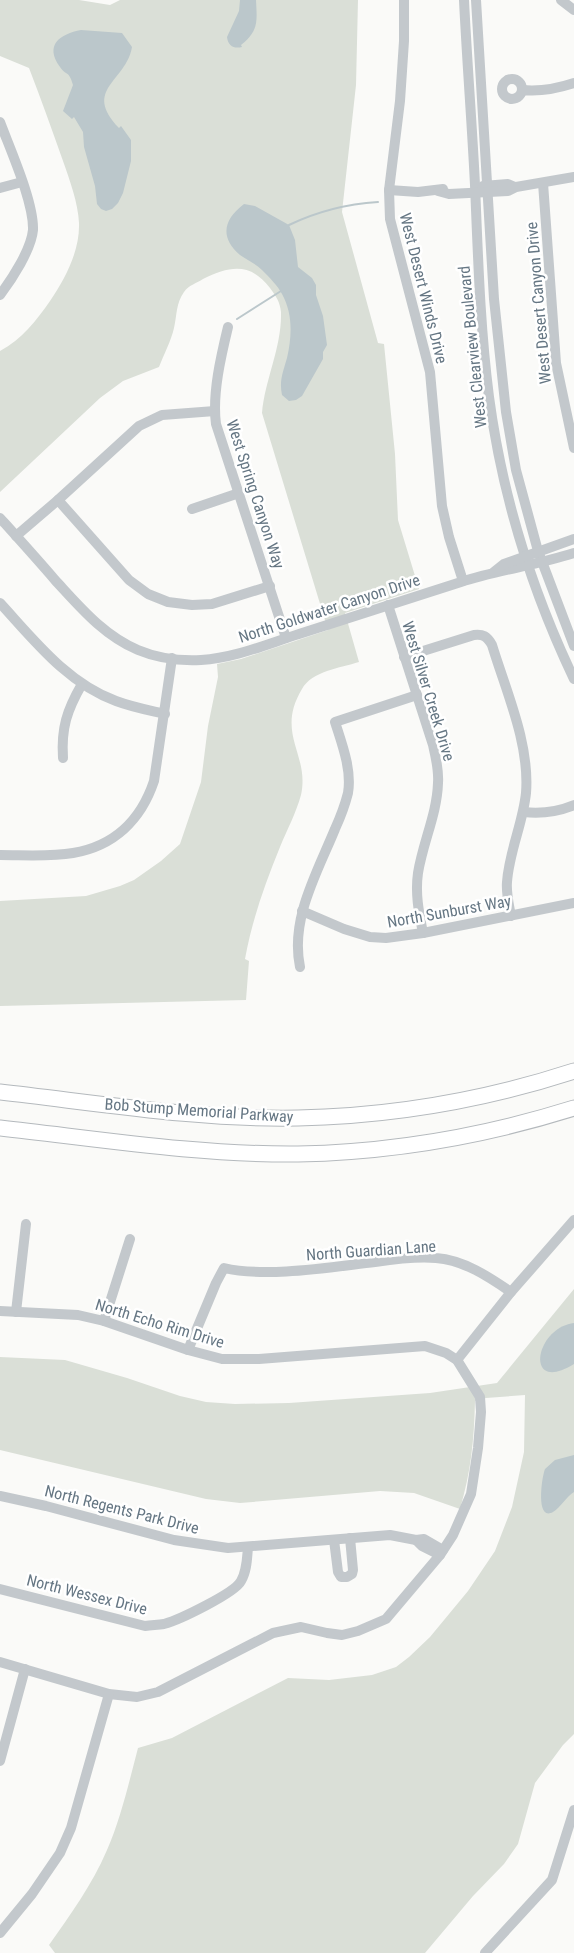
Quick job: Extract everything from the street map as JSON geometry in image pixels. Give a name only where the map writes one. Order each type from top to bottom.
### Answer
[{"type":"highway","name":"Bob Stump Memorial Parkway","points":[[0,1092],[186,1113],[297,1118],[364,1115],[434,1106],[502,1092],[574,1071]]},
{"type":"highway","points":[[0,1128],[199,1149],[299,1154],[376,1149],[451,1138],[511,1126],[574,1108]]},
{"type":"street","name":"West Desert Winds Drive","points":[[404,0],[404,41],[400,101],[389,190],[390,218],[430,372],[444,520],[463,581]]},
{"type":"street","name":"West Clearview Boulevard","points":[[464,0],[481,302],[490,399],[505,482],[527,561],[542,604],[574,679]]},
{"type":"street","name":"West Clearview Boulevard","points":[[476,0],[494,307],[504,404],[516,470],[538,551],[574,646]]},
{"type":"street","points":[[561,0],[574,10]]},
{"type":"street","points":[[522,90],[548,90],[574,83]]},
{"type":"street","points":[[0,122],[31,208],[33,231],[31,241],[24,256],[0,295]]},
{"type":"street","points":[[389,190],[438,191],[448,188],[475,190],[508,184],[516,188],[574,177]]},
{"type":"street","points":[[0,188],[22,182]]},
{"type":"street","name":"West Desert Canyon Drive","points":[[543,183],[556,363],[574,448]]},
{"type":"street","name":"West Spring Canyon Way","points":[[228,327],[214,410],[216,424],[286,638]]},
{"type":"street","points":[[16,536],[139,426],[162,415],[214,410]]},
{"type":"street","points":[[192,509],[239,493]]},
{"type":"street","points":[[58,500],[130,580],[148,594],[168,602],[192,605],[212,604],[270,586]]},
{"type":"street","name":"North Goldwater Canyon Drive","points":[[0,518],[90,619],[108,633],[153,656],[200,660],[230,656],[348,620],[463,581],[493,572],[506,571],[527,561],[538,551],[574,539]]},
{"type":"street","name":"North Goldwater Canyon Drive","points":[[527,561],[542,563],[574,553]]},
{"type":"street","points":[[0,603],[57,664],[82,684],[114,701],[165,714]]},
{"type":"street","name":"West Silver Creek Drive","points":[[388,605],[433,745],[438,782],[433,816],[418,873],[418,907],[423,933]]},
{"type":"street","points":[[404,658],[474,635],[486,636],[492,645],[524,751],[526,771],[524,812],[506,882],[511,916]]},
{"type":"street","points":[[0,855],[72,854],[104,843],[127,827],[145,805],[154,781],[172,658]]},
{"type":"street","points":[[63,758],[64,725],[69,707],[82,684]]},
{"type":"street","points":[[300,968],[298,934],[302,911],[348,793],[344,752],[335,722],[417,695]]},
{"type":"street","points":[[524,812],[553,812],[574,805]]},
{"type":"street","name":"North Sunburst Way","points":[[302,911],[344,929],[370,937],[386,938],[423,933],[574,903]]},
{"type":"street","points":[[0,1662],[109,1694],[138,1697],[158,1692],[274,1633],[301,1628],[327,1634],[342,1635],[386,1620],[441,1552],[459,1522],[471,1494],[475,1478],[480,1397],[457,1360],[511,1292],[574,1220]]},
{"type":"street","points":[[16,1312],[26,1224]]},
{"type":"street","points":[[104,1321],[130,1239]]},
{"type":"street","name":"North Guardian Lane","points":[[188,1350],[224,1268],[240,1272],[266,1271],[326,1268],[395,1260],[436,1258],[463,1264],[489,1277],[511,1292]]},
{"type":"street","name":"North Echo Rim Drive","points":[[0,1311],[78,1315],[104,1321],[188,1350],[222,1359],[259,1359],[425,1346],[441,1351],[457,1360]]},
{"type":"street","name":"North Regents Park Drive","points":[[0,1496],[174,1540],[228,1548],[390,1535],[416,1540],[424,1539],[441,1552]]},
{"type":"street","points":[[334,1540],[338,1572],[341,1577],[347,1577],[352,1574],[353,1570],[350,1538]]},
{"type":"street","name":"North Wessex Drive","points":[[0,1588],[145,1626],[165,1624],[204,1606],[241,1583],[246,1569],[248,1547]]},
{"type":"street","points":[[0,1761],[25,1669]]},
{"type":"street","points":[[0,1933],[32,1894],[60,1853],[71,1828],[109,1694]]},
{"type":"street","points":[[485,1953],[552,1880],[574,1810]]},
{"type":"shaded area","points":[[0,0],[79,0],[110,5],[120,0],[358,0],[356,85],[342,212],[378,343],[384,344],[395,454],[398,520],[419,589],[345,613],[359,662],[327,671],[312,678],[302,689],[295,705],[292,732],[303,781],[301,795],[269,875],[251,930],[245,959],[249,961],[246,1000],[0,1006],[0,901],[86,896],[134,880],[161,861],[180,844],[201,782],[208,726],[218,677],[217,664],[241,659],[328,630],[262,413],[266,388],[279,338],[281,312],[277,299],[270,288],[255,274],[247,270],[231,269],[222,271],[188,288],[179,300],[173,333],[159,367],[123,381],[100,398],[0,492],[0,351],[28,329],[56,292],[74,254],[79,233],[79,223],[71,184],[29,68],[0,56]]},
{"type":"shaded area","points":[[240,0],[256,0],[256,25],[251,35],[241,45],[242,47],[236,48],[230,45],[227,37],[239,11]]},
{"type":"shaded area","points":[[81,30],[122,33],[132,47],[128,59],[105,94],[105,104],[109,115],[119,128],[121,126],[131,140],[131,161],[123,193],[118,203],[112,209],[106,211],[97,204],[95,186],[84,147],[83,132],[74,117],[72,119],[63,111],[73,85],[69,75],[64,72],[55,59],[54,52],[54,47],[61,38]]},
{"type":"shaded area","points":[[244,204],[255,206],[289,225],[295,240],[298,267],[312,278],[316,285],[316,295],[323,316],[327,345],[323,352],[323,359],[302,396],[296,400],[289,401],[282,395],[281,390],[291,333],[290,317],[286,302],[268,276],[233,248],[227,235],[228,222]]},
{"type":"shaded area","points":[[574,1289],[574,1734],[563,1745],[535,1783],[518,1844],[504,1864],[473,1896],[425,1953],[55,1953],[49,1945],[88,1888],[112,1838],[138,1748],[172,1738],[288,1678],[329,1680],[372,1675],[396,1667],[430,1637],[468,1591],[495,1551],[512,1507],[524,1452],[525,1395],[486,1398],[475,1401],[471,1456],[460,1509],[414,1493],[380,1491],[240,1503],[206,1499],[0,1450],[0,1357],[65,1360],[180,1396],[206,1402],[235,1404],[289,1403],[430,1393],[497,1383]]},
{"type":"shaded area","points":[[574,1323],[574,1364],[558,1371],[547,1371],[541,1366],[540,1357],[543,1346],[560,1327]]},
{"type":"shaded area","points":[[574,1455],[574,1492],[556,1510],[547,1513],[542,1505],[541,1497],[545,1469],[555,1460]]},
{"type":"waterway","points":[[289,225],[332,209],[378,202]]},
{"type":"waterway","points":[[237,319],[281,291]]}]
